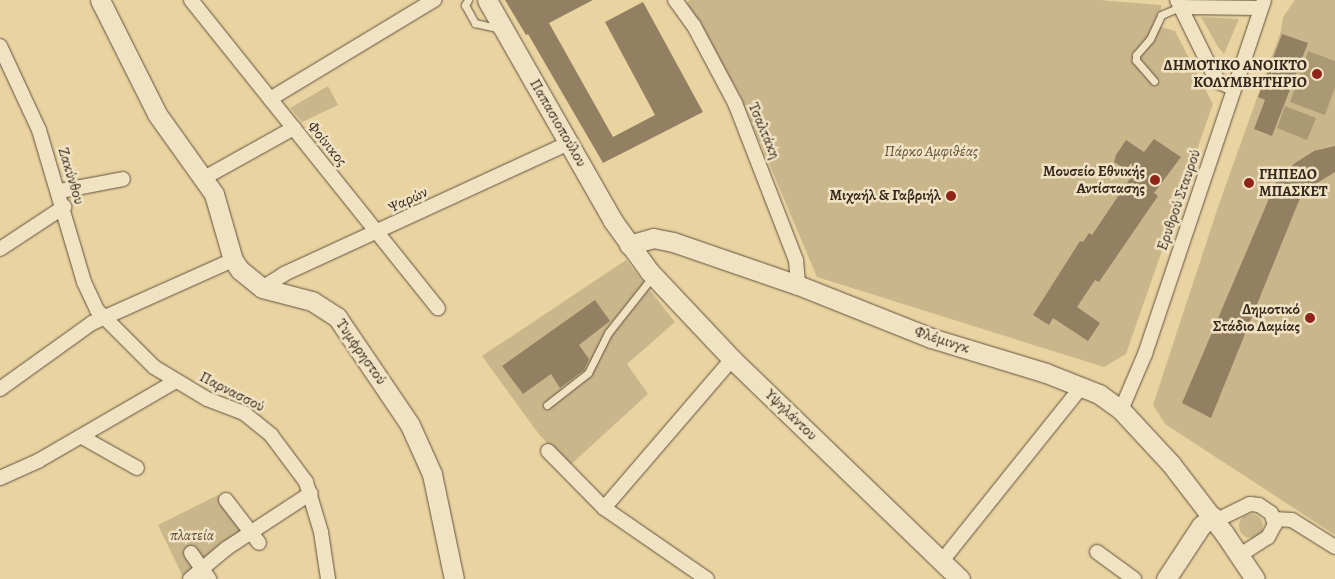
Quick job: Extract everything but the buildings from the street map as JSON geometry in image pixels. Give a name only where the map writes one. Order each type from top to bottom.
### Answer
[{"type":"main road","name":"Τυμφρηστού","points":[[100,0],[157,114],[214,194],[233,260],[243,274],[267,289],[312,301],[337,317],[419,440],[432,474],[454,579]]},
{"type":"main road","name":"Παπασιοπούλου","points":[[487,0],[629,245]]},
{"type":"main road","name":"Φλέμινγκ","points":[[629,245],[654,238],[674,242],[798,285],[931,338],[1082,386],[1121,410],[1213,518],[1255,579]]},
{"type":"main road","name":"Υψηλάντου","points":[[629,245],[653,276],[732,359],[948,571]]},
{"type":"main road","points":[[1166,579],[1201,526],[1213,518]]},
{"type":"street","name":"Φοίνικος","points":[[191,0],[438,308]]},
{"type":"street","points":[[270,99],[434,0]]},
{"type":"street","name":"Τσαλτάκη","points":[[678,1],[694,26],[735,104],[796,260],[798,285]]},
{"type":"street","points":[[1233,88],[1219,82],[1178,3],[1262,4]]},
{"type":"street","name":"Ερυθρού Σταυρού","points":[[1121,410],[1145,354],[1262,4]]},
{"type":"street","name":"Ζακύνθου","points":[[0,46],[32,112],[60,191],[84,282],[102,318]]},
{"type":"street","points":[[204,178],[294,128]]},
{"type":"street","name":"Ψαρών","points":[[267,289],[284,274],[569,142]]},
{"type":"street","points":[[60,191],[123,179]]},
{"type":"street","points":[[0,248],[64,207]]},
{"type":"street","points":[[0,390],[72,335],[102,318],[233,260]]},
{"type":"street","name":"Παρνασσού","points":[[102,318],[141,356],[176,381],[259,423],[294,463],[311,493],[328,579]]},
{"type":"street","points":[[604,508],[732,359]]},
{"type":"street","points":[[0,478],[82,437],[176,381]]},
{"type":"street","points":[[948,571],[1082,386]]},
{"type":"street","points":[[82,437],[137,468]]},
{"type":"street","points":[[548,451],[604,508],[707,579]]},
{"type":"street","points":[[190,579],[205,574],[255,538],[311,493]]},
{"type":"street","points":[[226,500],[255,538]]},
{"type":"street","points":[[1213,518],[1250,504],[1264,507],[1274,519],[1292,520],[1335,547]]},
{"type":"street","points":[[1240,555],[1268,537],[1274,519]]},
{"type":"street","points":[[1097,552],[1134,579]]},
{"type":"street","points":[[191,553],[205,574]]},
{"type":"lane","points":[[468,0],[465,5],[476,23],[504,30]]},
{"type":"lane","points":[[1154,81],[1136,60],[1136,55],[1150,39],[1161,15],[1178,3]]},
{"type":"lane","points":[[547,405],[588,373],[608,333],[653,276]]},
{"type":"green space","name":"Πάρκο Αμφιθέας","points":[[690,0],[1099,0],[1161,5],[1161,27],[1175,31],[1213,104],[1126,354],[1104,367],[817,277],[740,95],[699,23],[684,5]]},
{"type":"green space","points":[[1295,0],[1335,0],[1335,535],[1165,424],[1153,405],[1219,204],[1281,31],[1283,17]]},
{"type":"green space","points":[[1201,17],[1239,19],[1224,54],[1218,47]]},
{"type":"green space","points":[[328,86],[338,105],[302,122],[290,108]]},
{"type":"green space","points":[[626,260],[675,322],[627,364],[648,394],[568,467],[538,433],[482,356]]},
{"type":"green space","name":"πλατεία","points":[[218,495],[245,532],[184,579],[158,525]]},
{"type":"green space","points":[[1251,514],[1256,515],[1262,521],[1262,531],[1256,537],[1251,538],[1246,537],[1240,531],[1239,526],[1240,521],[1246,515]]},
{"type":"shaded area","name":"ΔΗΜΟΤΙΚΟ ΑΝΟΙΚΤΟ ΚΟΛΥΜΒΗΤΗΡΙΟ","points":[[1308,51],[1335,61],[1335,87],[1325,115],[1290,102]]},
{"type":"shaded area","points":[[1285,106],[1316,118],[1307,140],[1277,128]]},
{"type":"place","name":"ΔΗΜΟΤΙΚΟ ΑΝΟΙΚΤΟ ΚΟΛΥΜΒΗΤΗΡΙΟ","points":[[1317,74]]},
{"type":"place","name":"Μουσείο Εθνικής Αντίστασης","points":[[1155,180]]},
{"type":"place","name":"ΓΗΠΕΔΟ ΜΠΑΣΚΕΤ","points":[[1249,183]]},
{"type":"place","name":"Μιχαήλ & Γαβριήλ","points":[[951,196]]},
{"type":"place","name":"Δημοτικό Στάδιο Λαμίας","points":[[1310,318]]}]
